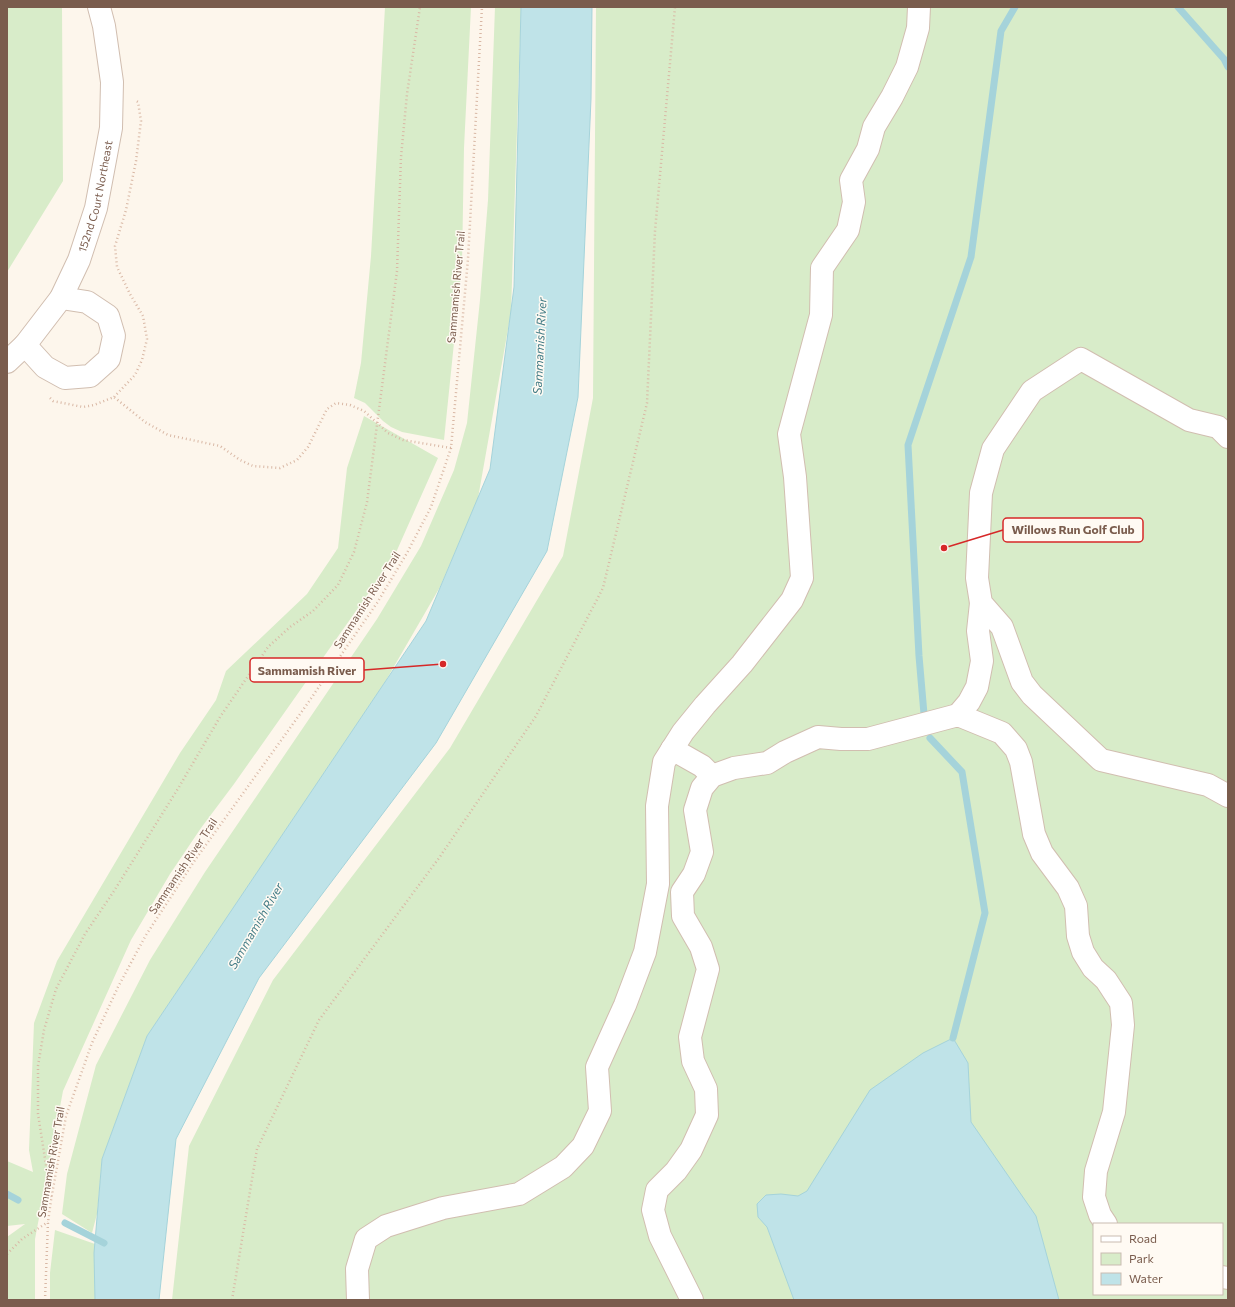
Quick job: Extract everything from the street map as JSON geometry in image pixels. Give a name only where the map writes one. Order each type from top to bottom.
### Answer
[{"type":"street","name":"152nd Court Northeast","points":[[7,362],[24,346],[61,298],[79,260],[96,208],[111,128],[112,92],[112,82],[104,26],[99,7]]},
{"type":"street","points":[[358,1300],[357,1269],[366,1239],[386,1226],[436,1210],[519,1194],[564,1167],[583,1146],[600,1111],[597,1067],[625,1005],[645,952],[658,884],[657,806],[664,762],[705,705],[742,664],[792,600],[802,578],[795,477],[789,434],[821,315],[822,268],[848,230],[854,202],[852,180],[868,149],[874,127],[892,97],[907,67],[918,28],[920,7]]},
{"type":"street","points":[[24,346],[45,367],[65,378],[90,376],[109,359],[114,336],[108,316],[87,302],[61,298]]},
{"type":"street","points":[[692,1300],[660,1236],[653,1210],[657,1190],[676,1171],[691,1150],[707,1115],[706,1089],[693,1061],[690,1037],[708,969],[701,947],[683,916],[682,892],[694,874],[702,852],[695,810],[702,788],[712,776],[734,768],[767,763],[785,752],[818,736],[841,739],[868,739],[958,715],[969,702],[978,687],[982,661],[978,631],[981,603],[977,578],[981,492],[993,449],[1032,391],[1081,359],[1189,420],[1218,427],[1228,438]]},
{"type":"street","points":[[981,603],[1002,627],[1022,682],[1032,696],[1101,760],[1208,785],[1228,796]]},
{"type":"street","points":[[958,715],[1002,733],[1016,748],[1021,762],[1034,834],[1042,853],[1068,888],[1076,906],[1078,936],[1083,952],[1093,968],[1106,980],[1121,1003],[1123,1025],[1114,1112],[1096,1171],[1094,1197],[1100,1215],[1105,1223]]},
{"type":"street","points":[[672,749],[702,766],[712,776]]},
{"type":"path","points":[[51,1200],[38,1114],[38,1066],[44,1030],[56,989],[85,934],[159,819],[220,717],[268,647],[313,611],[338,585],[354,552],[367,502],[378,423],[396,271],[401,157],[420,7]]},
{"type":"path","name":"Sammamish River Trail","points":[[45,1300],[48,1222],[66,1116],[92,1044],[118,987],[146,935],[195,860],[303,710],[377,603],[407,553],[431,506],[451,448],[468,258],[482,7]]},
{"type":"path","points":[[232,1300],[257,1149],[319,1020],[439,858],[536,716],[603,588],[647,403],[655,231],[675,7]]},
{"type":"path","points":[[48,396],[53,401],[83,408],[94,406],[114,397],[135,375],[142,360],[147,339],[143,316],[117,267],[115,246],[126,210],[136,161],[141,121],[138,102],[128,94],[112,92]]},
{"type":"path","points":[[114,397],[145,422],[168,435],[220,446],[240,460],[253,466],[280,468],[297,460],[308,447],[327,409],[336,403],[364,411],[388,433],[403,440],[451,448]]},
{"type":"path","points":[[7,1254],[22,1239],[48,1222]]},
{"type":"green space","points":[[7,7],[62,7],[63,181],[7,272]]},
{"type":"green space","points":[[385,7],[471,7],[464,148],[462,265],[444,440],[402,432],[391,427],[365,403],[354,398],[361,363],[371,256]]},
{"type":"green space","points":[[495,7],[521,7],[511,312],[478,498],[440,587],[385,682],[147,1036],[102,1159],[97,1214],[92,1233],[62,1214],[67,1174],[96,1065],[150,960],[205,872],[377,619],[421,546],[454,470],[467,423],[480,300],[488,200]]},
{"type":"green space","points":[[596,7],[1228,7],[1228,1300],[172,1300],[189,1146],[273,980],[450,748],[563,556],[593,398]]},
{"type":"green space","points":[[364,416],[438,458],[394,557],[234,784],[201,828],[170,874],[131,940],[63,1091],[35,1239],[35,1300],[7,1300],[7,1237],[25,1224],[7,1226],[7,1161],[33,1172],[29,1150],[34,1023],[57,961],[180,753],[216,700],[226,671],[307,594],[338,548],[347,468]]},
{"type":"green space","points":[[55,1230],[95,1244],[95,1300],[50,1300],[50,1273]]},
{"type":"water","points":[[521,7],[592,7],[591,99],[578,397],[547,551],[436,743],[259,978],[176,1139],[159,1300],[95,1300],[94,1253],[102,1159],[147,1036],[426,621],[490,469],[514,287]]},
{"type":"water","points":[[953,1038],[968,1063],[971,1122],[1036,1216],[1059,1300],[794,1300],[767,1227],[758,1217],[757,1204],[766,1195],[781,1194],[798,1196],[807,1191],[870,1090],[923,1053]]},
{"type":"waterway","points":[[924,714],[919,656],[908,445],[971,257],[1001,31],[1015,7]]},
{"type":"waterway","points":[[1178,7],[1224,59],[1228,67]]},
{"type":"waterway","points":[[930,738],[962,772],[985,913],[953,1038]]},
{"type":"waterway","points":[[7,1194],[18,1200]]},
{"type":"waterway","points":[[65,1223],[104,1243]]},
{"type":"place","name":"Willows Run Golf Club","points":[[944,548]]},
{"type":"place","name":"Sammamish River","points":[[443,664]]}]
